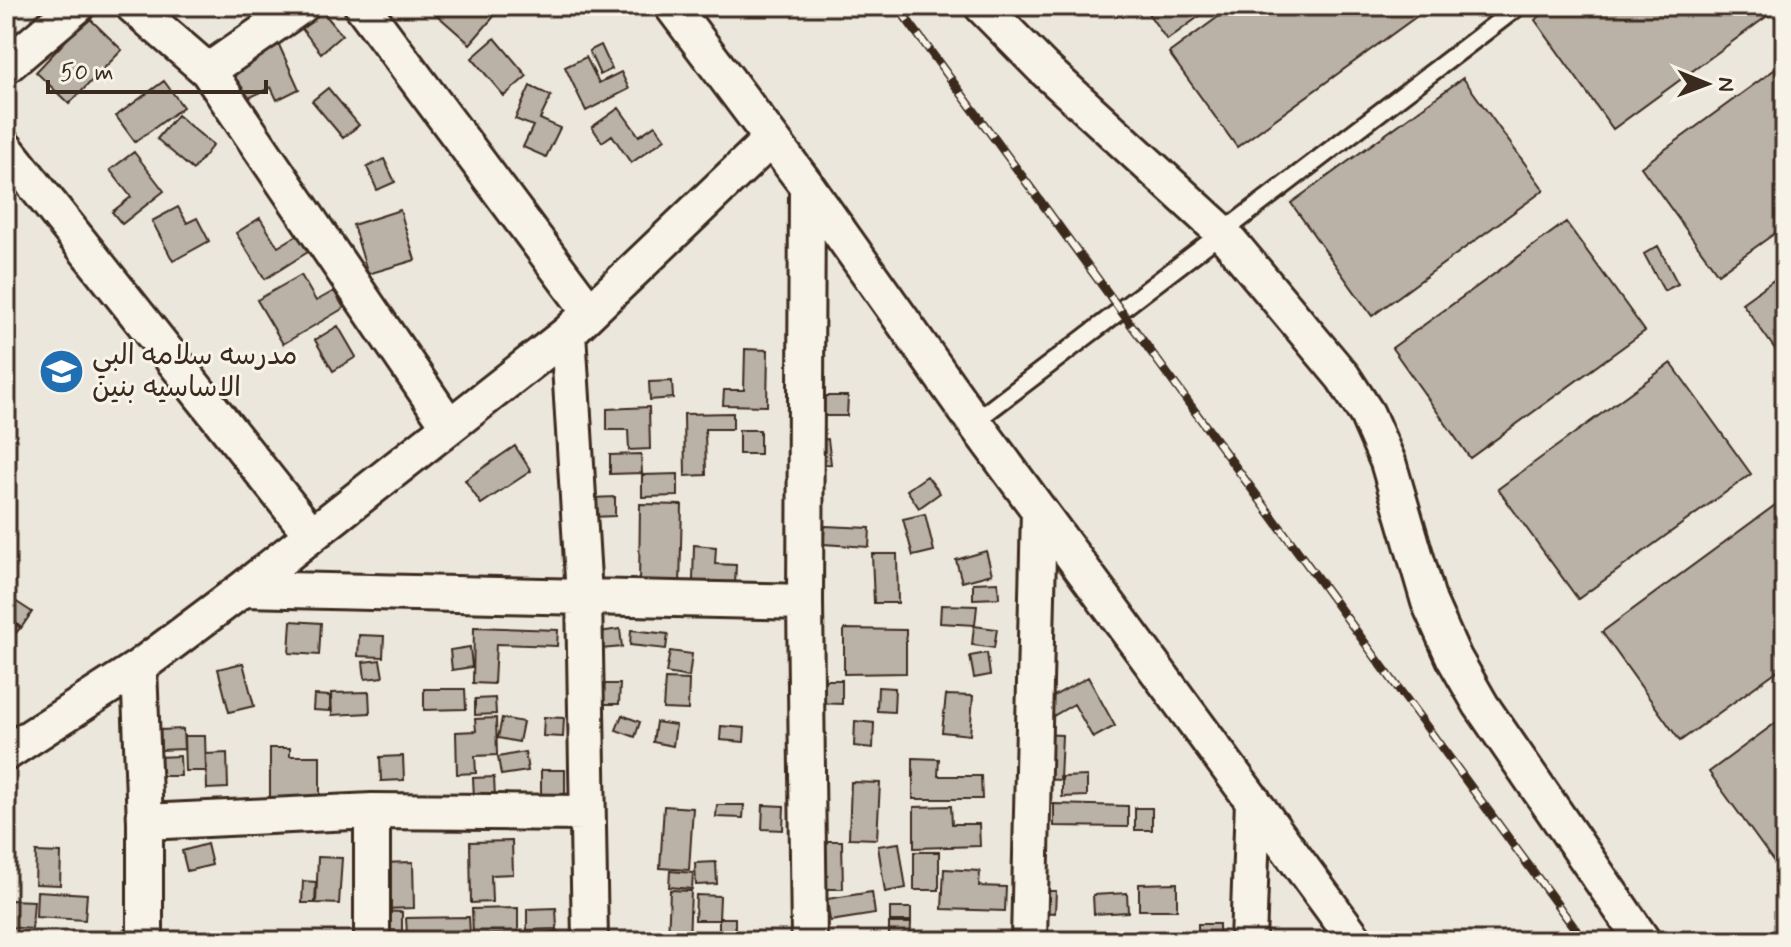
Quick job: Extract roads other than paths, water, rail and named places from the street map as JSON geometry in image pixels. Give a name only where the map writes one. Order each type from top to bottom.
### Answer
[{"type":"street","points":[[6,66],[77,6]]},
{"type":"street","points":[[133,6],[208,71],[449,426]]},
{"type":"street","points":[[208,71],[301,6]]},
{"type":"street","points":[[362,6],[579,322],[590,941]]},
{"type":"street","points":[[672,6],[807,186],[974,422],[1356,941]]},
{"type":"street","points":[[982,6],[1043,68],[1222,232],[1343,377],[1367,414],[1388,462],[1429,602],[1454,658],[1498,730],[1643,941]]},
{"type":"street","points":[[6,753],[139,667],[243,589],[579,322],[771,139]]},
{"type":"street","points":[[6,149],[311,534]]},
{"type":"street","points":[[807,186],[805,602],[809,941]]},
{"type":"street","points":[[1029,941],[1039,510]]},
{"type":"street","points":[[243,589],[805,602]]},
{"type":"street","points":[[139,667],[145,822],[145,941]]},
{"type":"street","points":[[1248,941],[1253,800]]},
{"type":"street","points":[[145,822],[372,811],[587,813]]},
{"type":"street","points":[[372,811],[372,941]]},
{"type":"lane","points":[[974,422],[1519,6]]},
{"type":"railway","points":[[897,6],[1584,941]]},
{"type":"place","name":"مدرسه سلامه البي الاساسيه بنين","points":[[61,372]]}]
